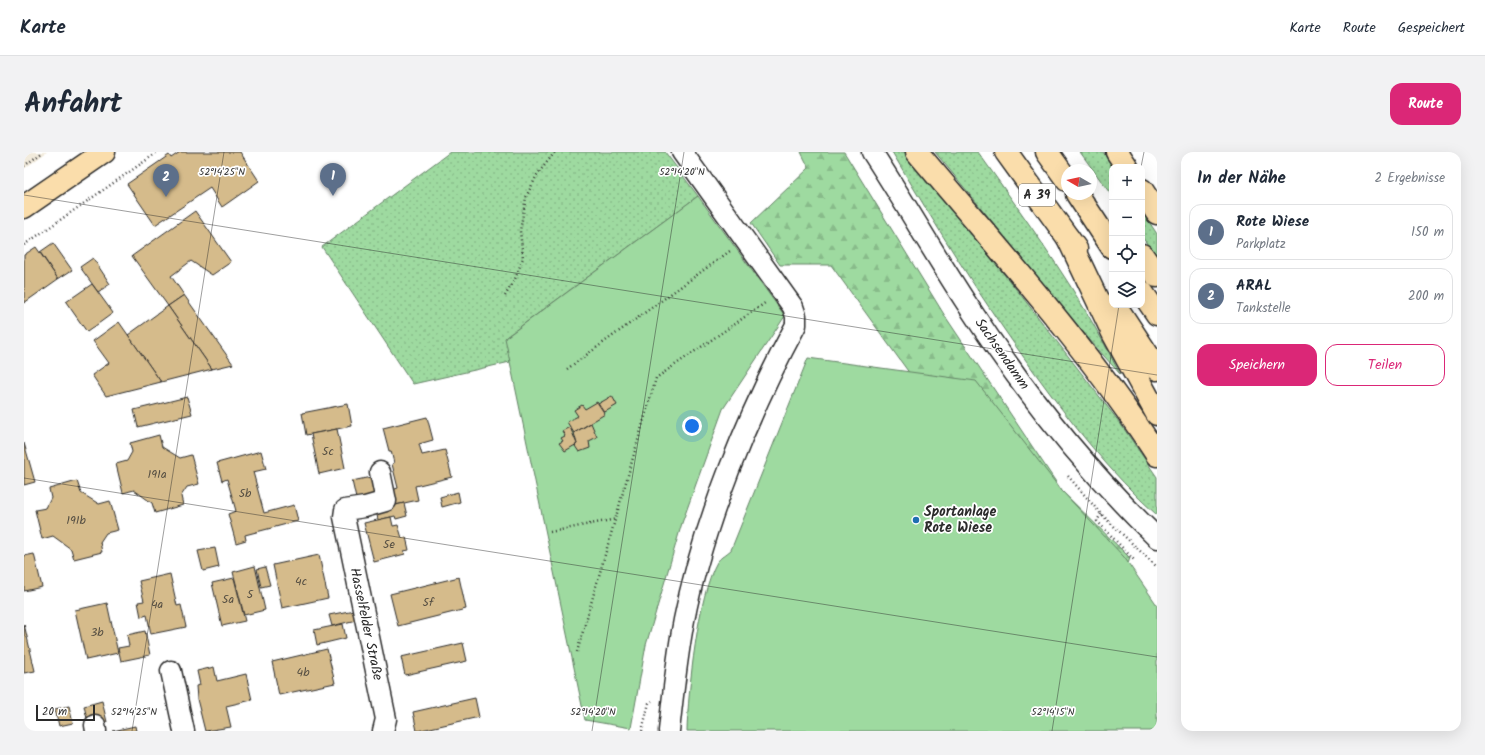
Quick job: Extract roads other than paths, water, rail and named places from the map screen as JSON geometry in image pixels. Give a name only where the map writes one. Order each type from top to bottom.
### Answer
[{"type":"main road","points":[[24,207],[104,152]]},
{"type":"main road","points":[[917,152],[1070,335],[1125,406],[1157,455]]},
{"type":"main road","name":"A 39","points":[[1006,152],[1109,297]]},
{"type":"main road","name":"A 39","points":[[1047,152],[1061,172]]},
{"type":"main road","points":[[1117,152],[1125,164]]},
{"type":"main road","points":[[1145,195],[1157,213]]},
{"type":"main road","points":[[1081,200],[1109,242]]},
{"type":"main road","points":[[1082,200],[1109,223]]},
{"type":"main road","points":[[1068,238],[1114,335],[1157,414]]},
{"type":"main road","points":[[1145,259],[1157,276]]},
{"type":"main road","points":[[1145,296],[1157,314]]},
{"type":"main road","points":[[1117,308],[1157,369]]},
{"type":"street","points":[[669,731],[684,620],[697,567],[726,481],[758,402],[796,326],[796,316],[793,307],[682,152]]},
{"type":"street","name":"Sachsendamm","points":[[872,152],[965,301],[1022,384],[1087,465],[1113,494],[1157,538]]},
{"type":"street","name":"Hasselfelder Straße","points":[[380,472],[386,501],[365,507],[345,510],[344,517],[386,718],[383,731]]},
{"type":"street","points":[[171,671],[184,731]]},
{"type":"place","name":"Rote Wiese","points":[[333,196]]},
{"type":"place","name":"ARAL","points":[[166,197]]},
{"type":"place","name":"Sportanlage Rote Wiese","points":[[916,520]]}]
